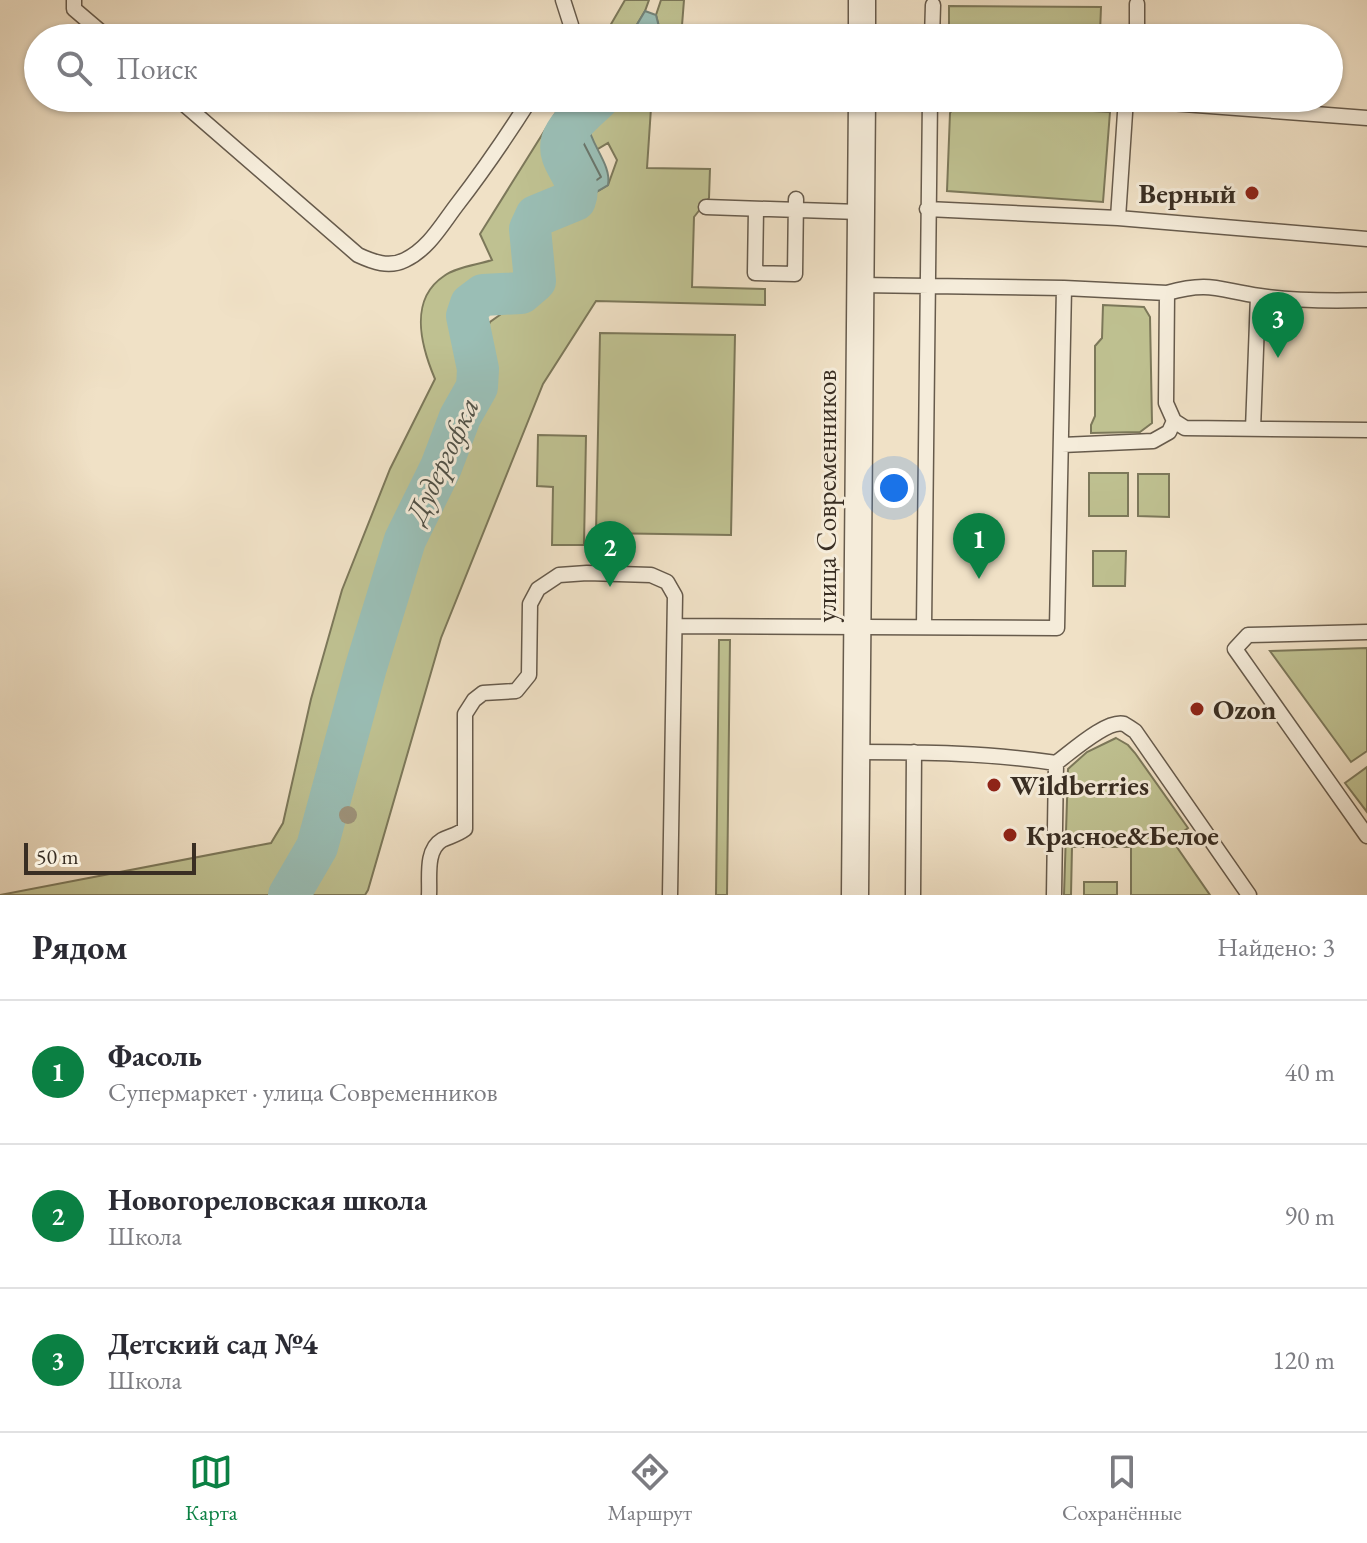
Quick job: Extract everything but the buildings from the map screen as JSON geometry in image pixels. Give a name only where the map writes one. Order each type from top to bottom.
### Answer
[{"type":"street","points":[[862,0],[862,24]]},
{"type":"street","name":"улица Современников","points":[[855,895],[862,112]]},
{"type":"lane","points":[[74,0],[74,9],[92,24]]},
{"type":"lane","points":[[563,0],[571,24]]},
{"type":"lane","points":[[1137,4],[1137,24]]},
{"type":"lane","points":[[932,24],[933,5]]},
{"type":"lane","points":[[193,112],[358,255],[374,263],[388,263],[403,261],[426,246],[496,153],[522,112]]},
{"type":"lane","points":[[924,627],[930,112]]},
{"type":"lane","points":[[1118,218],[1125,112]]},
{"type":"lane","points":[[1291,112],[1367,118]]},
{"type":"lane","points":[[706,207],[796,204],[859,212]]},
{"type":"lane","points":[[746,205],[755,273],[795,274],[796,204]]},
{"type":"lane","points":[[927,209],[1118,218],[1367,239]]},
{"type":"lane","points":[[859,285],[1167,293],[1211,285],[1258,296],[1319,301],[1367,300]]},
{"type":"lane","points":[[676,626],[1057,628],[1064,288]]},
{"type":"lane","points":[[1167,293],[1166,403],[1174,421],[1190,428],[1367,430]]},
{"type":"lane","points":[[1253,429],[1258,296]]},
{"type":"lane","points":[[1062,445],[1153,441],[1169,432],[1174,421]]},
{"type":"lane","points":[[429,895],[431,853],[441,841],[465,829],[465,714],[483,693],[516,691],[524,684],[529,675],[530,604],[538,589],[559,575],[587,573],[651,575],[667,582],[675,596],[670,895]]},
{"type":"lane","points":[[1367,632],[1248,635],[1235,649],[1367,836]]},
{"type":"lane","points":[[857,752],[1018,757],[1056,763],[1111,725],[1123,724],[1135,731],[1249,895]]},
{"type":"lane","points":[[913,895],[914,752]]},
{"type":"lane","points":[[1054,895],[1056,763]]},
{"type":"green space","points":[[625,0],[649,0],[637,24],[611,24]]},
{"type":"green space","points":[[661,0],[684,0],[682,24],[658,24],[656,15]]},
{"type":"green space","points":[[949,6],[1101,7],[1100,24],[949,24]]},
{"type":"green space","points":[[556,112],[573,112],[563,122],[554,154],[567,179],[566,196],[532,211],[522,227],[531,269],[525,284],[472,294],[458,317],[476,371],[363,620],[316,816],[294,871],[280,895],[0,895],[271,843],[283,823],[311,699],[342,590],[390,469],[435,379],[422,338],[425,298],[433,286],[449,273],[492,260],[480,234]]},
{"type":"green space","points":[[598,112],[651,112],[647,168],[710,169],[709,198],[694,217],[692,287],[765,289],[765,305],[596,301],[543,384],[441,638],[368,890],[365,895],[296,895],[313,869],[328,830],[409,548],[479,403],[483,386],[484,335],[490,322],[529,301],[539,284],[536,233],[544,217],[608,185],[617,160],[608,143],[596,150],[589,137],[587,123]]},
{"type":"green space","points":[[1110,112],[1103,202],[947,191],[950,113]]},
{"type":"green space","points":[[1103,305],[1144,307],[1150,317],[1152,423],[1140,432],[1091,433],[1095,416],[1095,346],[1102,338]]},
{"type":"green space","points":[[600,333],[735,335],[731,535],[596,533]]},
{"type":"green space","points":[[538,435],[586,436],[584,545],[552,545],[553,487],[537,486]]},
{"type":"green space","points":[[1089,473],[1128,473],[1128,516],[1089,516]]},
{"type":"green space","points":[[1138,474],[1169,474],[1169,517],[1138,516]]},
{"type":"green space","points":[[1093,551],[1126,551],[1125,586],[1093,586]]},
{"type":"green space","points":[[719,640],[730,640],[727,895],[716,895]]},
{"type":"green space","points":[[1367,648],[1367,751],[1351,762],[1270,651]]},
{"type":"green space","points":[[1116,738],[1135,753],[1188,828],[1172,840],[1210,895],[1131,895],[1131,847],[1072,847],[1071,895],[1064,895],[1068,769],[1087,752]]},
{"type":"green space","points":[[1367,767],[1367,812],[1345,783]]},
{"type":"green space","points":[[1084,882],[1117,882],[1117,895],[1084,895]]},
{"type":"water","points":[[645,11],[656,15],[658,24],[637,24]]},
{"type":"water","points":[[573,112],[599,112],[588,124],[607,170],[608,185],[581,201],[566,196],[565,174],[550,141]]},
{"type":"waterway","name":"Дудергофка","points":[[289,895],[317,847],[366,667],[405,540],[441,467],[460,417],[477,387],[478,369],[467,316],[471,304],[483,295],[521,293],[535,281],[530,229],[536,216],[575,200],[576,184],[561,149],[565,135],[585,112]]},
{"type":"place","name":"Верный","points":[[1252,193]]},
{"type":"place","name":"Детский сад №4","points":[[1278,358]]},
{"type":"place","name":"Фасоль","points":[[979,579]]},
{"type":"place","name":"Новогореловская школа","points":[[610,587]]},
{"type":"place","name":"Ozon","points":[[1197,709]]},
{"type":"place","name":"Wildberries","points":[[994,785]]},
{"type":"place","name":"Красное&Белое","points":[[1010,835]]}]
